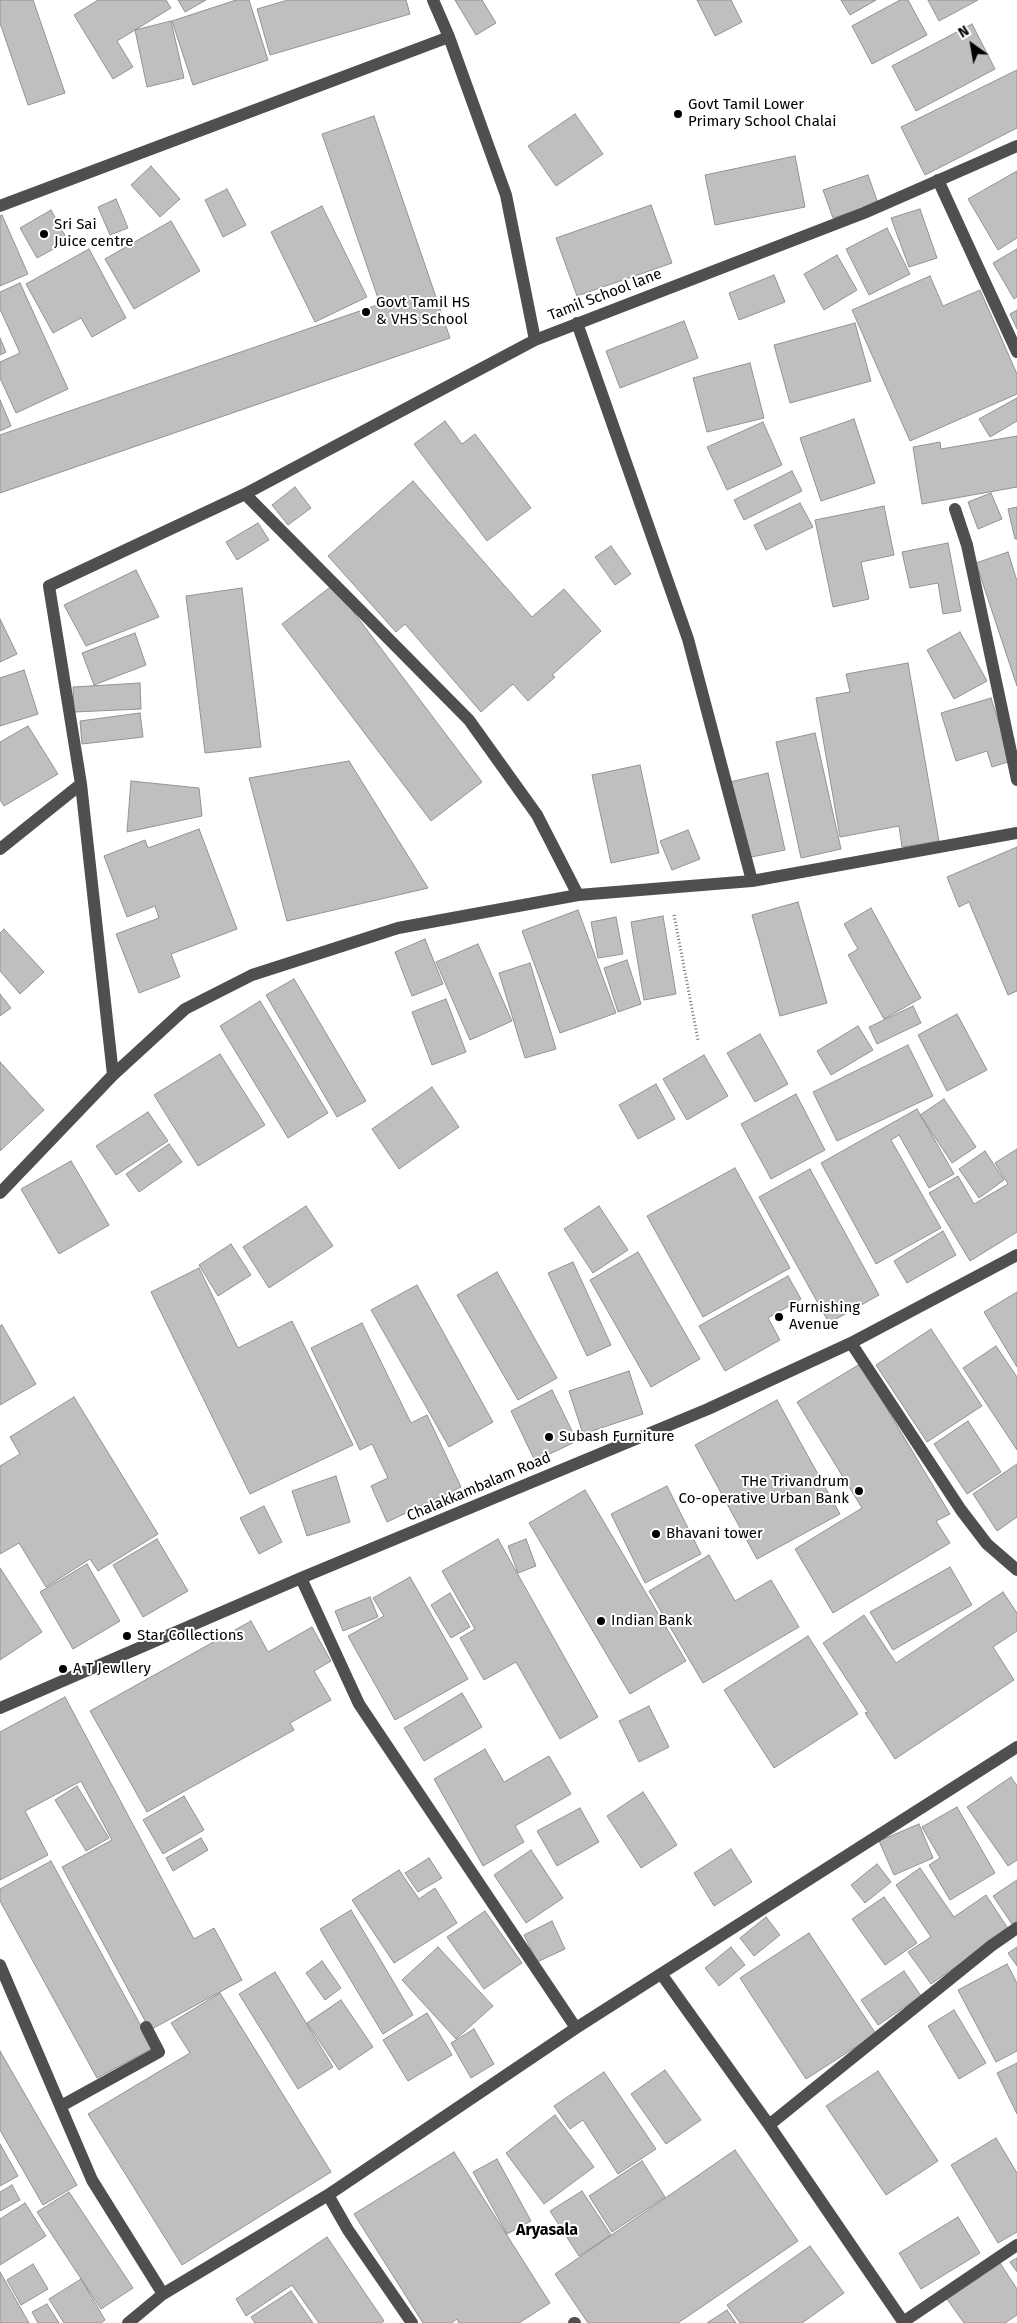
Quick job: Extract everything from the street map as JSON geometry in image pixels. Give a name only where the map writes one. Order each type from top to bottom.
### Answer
[{"type":"street","name":"Tamil School lane","points":[[433,0],[449,37],[506,196],[535,340],[864,213],[1017,146]]},
{"type":"street","points":[[0,206],[449,37]]},
{"type":"street","points":[[938,180],[1017,352]]},
{"type":"street","points":[[577,323],[688,639],[752,881]]},
{"type":"street","points":[[113,1075],[81,784],[49,586],[245,494],[535,340]]},
{"type":"street","points":[[245,494],[469,720],[538,815],[578,894]]},
{"type":"street","points":[[955,509],[968,545],[1017,780]]},
{"type":"street","points":[[0,848],[81,784]]},
{"type":"street","points":[[0,1192],[113,1075],[185,1009],[252,975],[398,928],[578,894],[752,881],[1017,833]]},
{"type":"street","name":"Chalakkambalam Road","points":[[0,1708],[301,1578],[708,1409],[851,1343],[1017,1255]]},
{"type":"street","points":[[851,1343],[961,1510],[987,1544],[1017,1570]]},
{"type":"street","points":[[301,1578],[359,1704],[576,2028]]},
{"type":"street","points":[[128,2323],[163,2294],[328,2195],[576,2028],[1017,1747]]},
{"type":"street","points":[[769,2125],[991,1946],[1017,1928]]},
{"type":"street","points":[[0,1965],[92,2180],[163,2294]]},
{"type":"street","points":[[662,1974],[769,2125],[903,2322],[1017,2245]]},
{"type":"street","points":[[61,2106],[160,2052],[146,2027]]},
{"type":"street","points":[[328,2195],[348,2230],[412,2323]]},
{"type":"path","points":[[669,888],[698,1040]]},
{"type":"building","points":[[0,0],[33,0],[65,93],[28,105],[0,23]]},
{"type":"building","points":[[98,0],[166,0],[171,8],[117,41],[133,67],[113,79],[74,15]]},
{"type":"building","points":[[178,0],[206,0],[185,12]]},
{"type":"building","points":[[236,0],[249,0],[268,60],[193,85],[172,21]]},
{"type":"building","points":[[288,0],[406,0],[410,14],[270,55],[257,9]]},
{"type":"building","points":[[455,0],[482,0],[496,23],[476,35]]},
{"type":"building","points":[[697,0],[731,0],[742,22],[715,36]]},
{"type":"building","points":[[841,0],[876,0],[850,15]]},
{"type":"building","points":[[900,0],[908,0],[927,35],[872,64],[852,26]]},
{"type":"building","points":[[928,0],[978,0],[939,21]]},
{"type":"building","points":[[171,21],[184,78],[147,87],[135,30]]},
{"type":"building","points":[[972,24],[995,69],[916,111],[892,66]]},
{"type":"building","points":[[1017,70],[1017,128],[925,175],[901,127]]},
{"type":"building","points":[[575,114],[603,154],[556,186],[528,146]]},
{"type":"building","points":[[374,116],[450,338],[0,493],[0,435],[380,304],[322,134]]},
{"type":"building","points":[[795,156],[805,207],[715,225],[705,175]]},
{"type":"building","points":[[151,166],[180,199],[160,217],[131,185]]},
{"type":"building","points":[[1017,171],[1017,238],[998,250],[968,199]]},
{"type":"building","points":[[868,175],[878,203],[833,218],[823,190]]},
{"type":"building","points":[[227,189],[246,225],[223,237],[205,200]]},
{"type":"building","points":[[116,199],[128,228],[110,235],[98,207]]},
{"type":"building","points":[[651,205],[672,263],[577,296],[556,238]]},
{"type":"building","points":[[322,206],[367,297],[315,322],[271,232]]},
{"type":"building","points":[[920,209],[937,258],[909,267],[891,218]]},
{"type":"building","name":"Sri Sai Juice centre","points":[[51,210],[68,241],[37,258],[20,228]]},
{"type":"building","points":[[2,215],[28,274],[0,286],[0,216]]},
{"type":"building","points":[[171,221],[200,271],[134,309],[105,259]]},
{"type":"building","points":[[887,228],[910,274],[869,295],[846,249]]},
{"type":"building","points":[[89,249],[126,318],[92,337],[81,318],[53,333],[26,284]]},
{"type":"building","points":[[1017,249],[1017,297],[1014,299],[993,263]]},
{"type":"building","points":[[837,255],[857,290],[824,310],[804,274]]},
{"type":"building","points":[[774,275],[785,302],[739,320],[729,293]]},
{"type":"building","points":[[930,276],[943,306],[980,290],[1017,374],[1017,394],[910,441],[852,310]]},
{"type":"building","points":[[20,283],[68,389],[16,413],[0,378],[0,362],[20,353],[0,309],[0,292]]},
{"type":"building","points":[[1017,310],[1017,329],[1010,314]]},
{"type":"building","points":[[684,321],[698,358],[620,388],[606,351]]},
{"type":"building","points":[[855,323],[871,381],[790,403],[774,345]]},
{"type":"building","points":[[0,338],[6,352],[0,355]]},
{"type":"building","points":[[750,363],[764,418],[707,432],[693,378]]},
{"type":"building","points":[[1017,398],[1017,421],[990,437],[979,419]]},
{"type":"building","points":[[0,400],[11,426],[0,431]]},
{"type":"building","points":[[854,419],[875,483],[821,501],[800,438]]},
{"type":"building","points":[[445,421],[462,444],[475,434],[531,508],[487,541],[414,444]]},
{"type":"building","points":[[763,422],[782,465],[727,490],[707,447]]},
{"type":"building","points":[[1017,436],[1017,487],[922,504],[913,447],[940,442],[941,449]]},
{"type":"building","points":[[792,471],[802,491],[744,520],[734,500]]},
{"type":"building","points":[[413,481],[532,617],[564,589],[601,631],[552,675],[555,677],[528,701],[513,684],[481,712],[405,624],[396,632],[328,556]]},
{"type":"building","points":[[295,487],[311,508],[288,525],[272,505]]},
{"type":"building","points":[[991,493],[1002,519],[978,529],[968,502]]},
{"type":"building","points":[[800,503],[813,527],[766,550],[754,525]]},
{"type":"building","points":[[884,506],[894,555],[861,562],[869,599],[833,607],[815,520]]},
{"type":"building","points":[[1017,507],[1017,539],[1015,539],[1008,509]]},
{"type":"building","points":[[258,523],[269,540],[237,560],[226,542]]},
{"type":"building","points":[[948,543],[961,611],[943,614],[938,583],[910,588],[902,552]]},
{"type":"building","points":[[611,546],[631,574],[615,585],[595,557]]},
{"type":"building","points":[[1008,552],[1017,581],[1017,686],[976,563]]},
{"type":"building","points":[[136,570],[159,617],[86,646],[64,605]]},
{"type":"building","points":[[333,585],[482,782],[431,821],[282,624]]},
{"type":"building","points":[[242,588],[261,747],[205,753],[186,596]]},
{"type":"building","points":[[0,619],[17,654],[0,662]]},
{"type":"building","points":[[960,632],[987,681],[954,699],[927,650]]},
{"type":"building","points":[[135,633],[146,665],[94,685],[82,653]]},
{"type":"building","points":[[908,663],[939,841],[902,847],[899,826],[840,837],[816,698],[850,692],[846,674]]},
{"type":"building","points":[[24,670],[38,714],[0,726],[0,678]]},
{"type":"building","points":[[140,683],[141,709],[74,712],[73,687]]},
{"type":"building","points":[[991,698],[1011,761],[992,767],[987,751],[956,761],[941,713]]},
{"type":"building","points":[[140,713],[143,737],[82,744],[80,721]]},
{"type":"building","points":[[28,726],[58,774],[4,806],[0,800],[0,742]]},
{"type":"building","points":[[815,733],[841,849],[801,858],[776,742]]},
{"type":"building","points":[[349,761],[428,888],[287,921],[249,778]]},
{"type":"building","points":[[640,765],[659,853],[611,863],[592,775]]},
{"type":"building","points":[[768,773],[785,850],[747,858],[730,782]]},
{"type":"building","points":[[131,781],[199,788],[202,816],[127,832]]},
{"type":"building","points":[[199,829],[237,929],[171,954],[180,977],[139,993],[116,934],[159,918],[155,906],[127,917],[104,856],[145,840],[148,848]]},
{"type":"building","points":[[688,830],[700,859],[672,870],[660,841]]},
{"type":"building","points":[[1017,847],[1017,991],[1008,995],[969,902],[959,907],[947,877]]},
{"type":"building","points":[[798,902],[827,1003],[780,1016],[752,915]]},
{"type":"building","points":[[871,908],[921,998],[884,1019],[848,955],[858,949],[844,924]]},
{"type":"building","points":[[578,910],[616,1013],[560,1033],[522,931]]},
{"type":"building","points":[[663,916],[676,994],[644,1000],[631,922]]},
{"type":"building","points":[[616,917],[623,954],[598,958],[591,922]]},
{"type":"building","points":[[4,929],[44,972],[20,994],[0,971],[0,933]]},
{"type":"building","points":[[425,939],[443,984],[412,996],[395,952]]},
{"type":"building","points":[[478,944],[512,1021],[470,1040],[436,962]]},
{"type":"building","points":[[627,960],[641,1004],[618,1012],[604,968]]},
{"type":"building","points":[[530,963],[556,1049],[525,1058],[499,973]]},
{"type":"building","points":[[294,979],[366,1101],[337,1117],[266,995]]},
{"type":"building","points":[[0,994],[11,1008],[0,1016]]},
{"type":"building","points":[[446,999],[466,1052],[432,1065],[412,1012]]},
{"type":"building","points":[[260,1001],[328,1113],[288,1138],[220,1026]]},
{"type":"building","points":[[913,1006],[921,1023],[877,1044],[869,1027]]},
{"type":"building","points":[[957,1014],[987,1070],[947,1091],[918,1035]]},
{"type":"building","points":[[858,1026],[873,1050],[831,1075],[817,1051]]},
{"type":"building","points":[[760,1034],[788,1084],[755,1102],[727,1053]]},
{"type":"building","points":[[908,1045],[933,1096],[837,1141],[813,1092]]},
{"type":"building","points":[[220,1054],[265,1125],[198,1166],[154,1095]]},
{"type":"building","points":[[704,1055],[728,1096],[687,1120],[663,1079]]},
{"type":"building","points":[[0,1062],[44,1110],[0,1151]]},
{"type":"building","points":[[656,1084],[675,1119],[638,1139],[619,1105]]},
{"type":"building","points":[[432,1087],[459,1127],[399,1169],[372,1129]]},
{"type":"building","points":[[796,1094],[825,1150],[771,1179],[741,1124]]},
{"type":"building","points":[[944,1099],[976,1147],[952,1163],[920,1115]]},
{"type":"building","points":[[917,1109],[954,1174],[929,1188],[899,1135],[891,1140],[941,1228],[876,1264],[821,1163]]},
{"type":"building","points":[[148,1112],[168,1141],[116,1175],[96,1146]]},
{"type":"building","points":[[169,1144],[182,1162],[139,1192],[126,1174]]},
{"type":"building","points":[[1017,1149],[1017,1232],[970,1261],[929,1193],[958,1176],[974,1204],[1008,1184],[995,1163]]},
{"type":"building","points":[[985,1151],[1004,1180],[979,1198],[959,1169]]},
{"type":"building","points":[[71,1161],[109,1225],[59,1254],[21,1189]]},
{"type":"building","points":[[735,1168],[790,1268],[703,1317],[647,1216]]},
{"type":"building","points":[[810,1169],[879,1295],[829,1323],[759,1197]]},
{"type":"building","points":[[306,1206],[333,1246],[269,1288],[243,1247]]},
{"type":"building","points":[[599,1206],[628,1250],[593,1273],[564,1229]]},
{"type":"building","points":[[943,1231],[956,1255],[907,1283],[894,1261]]},
{"type":"building","points":[[231,1244],[251,1275],[218,1296],[199,1265]]},
{"type":"building","points":[[638,1252],[700,1359],[651,1387],[590,1280]]},
{"type":"building","points":[[573,1262],[611,1345],[587,1356],[548,1273]]},
{"type":"building","points":[[199,1268],[238,1348],[292,1321],[353,1445],[250,1494],[151,1292]]},
{"type":"building","points":[[497,1272],[557,1378],[518,1400],[457,1295]]},
{"type":"building","points":[[788,1276],[801,1299],[768,1318],[780,1340],[725,1371],[699,1326]]},
{"type":"building","points":[[417,1285],[493,1422],[449,1447],[371,1310]]},
{"type":"building","points":[[1017,1292],[1017,1367],[984,1312]]},
{"type":"building","points":[[362,1323],[411,1423],[427,1415],[461,1487],[387,1522],[371,1486],[388,1478],[372,1444],[360,1450],[311,1348]]},
{"type":"building","points":[[2,1325],[36,1384],[0,1405],[0,1326]]},
{"type":"building","points":[[931,1329],[982,1406],[927,1442],[876,1365]]},
{"type":"building","points":[[996,1346],[1017,1377],[1017,1450],[963,1368]]},
{"type":"building","points":[[860,1364],[950,1514],[936,1521],[950,1543],[833,1613],[795,1549],[862,1508],[797,1402]]},
{"type":"building","points":[[629,1371],[643,1414],[583,1434],[569,1391]]},
{"type":"building","points":[[552,1390],[577,1441],[535,1461],[511,1411]]},
{"type":"building","points":[[74,1397],[158,1534],[98,1571],[90,1559],[46,1587],[19,1543],[0,1554],[0,1466],[20,1454],[10,1437]]},
{"type":"building","points":[[777,1400],[840,1514],[757,1559],[695,1445]]},
{"type":"building","points":[[968,1421],[1001,1472],[967,1494],[934,1444]]},
{"type":"building","points":[[1017,1464],[1017,1517],[997,1531],[973,1494]]},
{"type":"building","points":[[336,1476],[350,1522],[307,1536],[292,1491]]},
{"type":"building","name":"Bhavani tower","points":[[667,1486],[701,1554],[645,1583],[611,1514]]},
{"type":"building","points":[[585,1490],[686,1661],[630,1694],[529,1523]]},
{"type":"building","points":[[264,1506],[282,1542],[259,1554],[240,1518]]},
{"type":"building","points":[[157,1539],[188,1591],[143,1617],[113,1565]]},
{"type":"building","points":[[498,1539],[598,1717],[560,1739],[516,1662],[484,1680],[460,1638],[475,1629],[442,1571]]},
{"type":"building","points":[[526,1539],[536,1566],[518,1573],[508,1546]]},
{"type":"building","points":[[709,1555],[735,1601],[771,1580],[799,1627],[703,1683],[649,1591]]},
{"type":"building","points":[[87,1564],[120,1621],[73,1649],[40,1592]]},
{"type":"building","points":[[950,1567],[972,1605],[893,1650],[870,1612]]},
{"type":"building","points":[[0,1568],[42,1632],[0,1660]]},
{"type":"building","points":[[410,1577],[468,1679],[395,1720],[348,1636],[384,1616],[373,1598]]},
{"type":"building","points":[[1003,1592],[1017,1613],[1017,1631],[993,1647],[1014,1680],[895,1759],[865,1713],[868,1712],[823,1643],[864,1615],[896,1663]]},
{"type":"building","points":[[450,1593],[470,1627],[451,1638],[431,1605]]},
{"type":"building","points":[[370,1597],[378,1617],[343,1631],[335,1611]]},
{"type":"building","points":[[251,1621],[268,1652],[312,1627],[331,1661],[314,1671],[331,1700],[290,1723],[294,1730],[147,1812],[90,1711]]},
{"type":"building","points":[[808,1636],[858,1714],[774,1768],[724,1690]]},
{"type":"building","points":[[462,1693],[482,1727],[424,1761],[404,1728]]},
{"type":"building","points":[[65,1697],[194,1939],[214,1928],[242,1980],[150,2030],[62,1867],[112,1840],[81,1781],[25,1811],[48,1855],[0,1880],[0,1732]]},
{"type":"building","points":[[649,1706],[669,1747],[639,1762],[619,1721]]},
{"type":"building","points":[[485,1749],[504,1782],[549,1756],[571,1794],[515,1826],[524,1842],[483,1866],[434,1779]]},
{"type":"building","points":[[1011,1777],[1017,1786],[1017,1860],[1008,1866],[967,1807]]},
{"type":"building","points":[[77,1786],[109,1838],[86,1851],[55,1800]]},
{"type":"building","points":[[643,1792],[677,1845],[641,1868],[607,1816]]},
{"type":"building","points":[[184,1796],[204,1830],[163,1854],[143,1820]]},
{"type":"building","points":[[957,1807],[995,1873],[950,1900],[929,1865],[940,1858],[922,1827]]},
{"type":"building","points":[[580,1808],[599,1842],[557,1866],[537,1831]]},
{"type":"building","points":[[919,1824],[933,1858],[894,1875],[879,1841]]},
{"type":"building","points":[[201,1838],[208,1850],[173,1871],[166,1858]]},
{"type":"building","points":[[731,1849],[752,1882],[714,1906],[694,1873]]},
{"type":"building","points":[[531,1850],[563,1898],[526,1923],[494,1875]]},
{"type":"building","points":[[429,1858],[442,1878],[418,1892],[405,1873]]},
{"type":"building","points":[[51,1861],[153,2048],[97,2078],[0,1901],[0,1889]]},
{"type":"building","points":[[877,1864],[891,1882],[865,1903],[851,1885]]},
{"type":"building","points":[[920,1868],[954,1917],[986,1895],[1009,1930],[931,1984],[908,1952],[931,1937],[896,1885]]},
{"type":"building","points":[[399,1870],[419,1899],[435,1888],[457,1923],[394,1963],[352,1900]]},
{"type":"building","points":[[1017,1880],[1017,1921],[1012,1924],[993,1896]]},
{"type":"building","points":[[884,1897],[917,1943],[885,1965],[852,1919]]},
{"type":"building","points":[[351,1910],[413,2015],[383,2034],[320,1929]]},
{"type":"building","points":[[485,1911],[522,1963],[484,1989],[447,1937]]},
{"type":"building","points":[[766,1917],[780,1935],[754,1956],[740,1938]]},
{"type":"building","points":[[552,1921],[565,1949],[537,1962],[524,1935]]},
{"type":"building","points":[[809,1933],[876,2034],[806,2079],[740,1978]]},
{"type":"building","points":[[438,1947],[493,2006],[456,2039],[402,1980]]},
{"type":"building","points":[[731,1947],[745,1965],[719,1986],[705,1968]]},
{"type":"building","points":[[1017,1947],[1017,1966],[1008,1953]]},
{"type":"building","points":[[322,1961],[341,1988],[325,2000],[306,1973]]},
{"type":"building","points":[[1007,1964],[1017,1983],[1017,2051],[996,2062],[958,1990]]},
{"type":"building","points":[[904,1971],[921,1996],[878,2025],[861,2000]]},
{"type":"building","points":[[275,1972],[333,2067],[298,2089],[239,1994]]},
{"type":"building","points":[[220,1993],[331,2172],[182,2265],[88,2114],[190,2053],[171,2023]]},
{"type":"building","points":[[341,2000],[373,2047],[339,2070],[307,2023]]},
{"type":"building","points":[[954,2010],[986,2063],[959,2079],[928,2026]]},
{"type":"building","points":[[427,2013],[452,2055],[408,2081],[383,2040]]},
{"type":"building","points":[[474,2029],[494,2064],[471,2078],[451,2043]]},
{"type":"building","points":[[0,2051],[77,2185],[43,2205],[0,2130]]},
{"type":"building","points":[[1017,2063],[1017,2114],[997,2073]]},
{"type":"building","points":[[665,2070],[701,2120],[666,2144],[631,2094]]},
{"type":"building","points":[[878,2071],[938,2161],[886,2195],[826,2106]]},
{"type":"building","points":[[604,2072],[656,2149],[618,2174],[583,2120],[570,2129],[554,2106]]},
{"type":"building","points":[[555,2115],[594,2167],[544,2204],[506,2153]]},
{"type":"building","points":[[996,2138],[1017,2173],[1017,2232],[998,2243],[951,2165]]},
{"type":"building","points":[[0,2144],[18,2176],[0,2186]]},
{"type":"building","points":[[735,2150],[798,2241],[678,2323],[588,2323],[555,2274]]},
{"type":"building","points":[[454,2152],[550,2303],[519,2323],[459,2323],[457,2319],[451,2323],[423,2323],[354,2214]]},
{"type":"building","points":[[497,2159],[531,2221],[507,2234],[473,2172]]},
{"type":"building","points":[[642,2161],[665,2197],[612,2232],[589,2196]]},
{"type":"building","points":[[12,2185],[20,2200],[0,2211],[0,2192]]},
{"type":"building","points":[[582,2191],[611,2235],[579,2256],[550,2211]]},
{"type":"building","points":[[69,2192],[133,2288],[101,2309],[37,2212]]},
{"type":"building","points":[[25,2203],[46,2236],[0,2265],[0,2219]]},
{"type":"building","points":[[958,2217],[980,2253],[921,2289],[899,2253]]},
{"type":"building","points":[[327,2237],[384,2321],[381,2323],[319,2323],[292,2285],[246,2316],[236,2299]]},
{"type":"building","points":[[810,2246],[844,2293],[802,2323],[740,2323],[727,2305]]},
{"type":"building","points":[[1017,2258],[1017,2272],[1010,2262]]},
{"type":"building","points":[[1000,2263],[1017,2289],[1017,2315],[1005,2323],[964,2323],[947,2299]]},
{"type":"building","points":[[33,2264],[48,2289],[21,2305],[7,2280]]},
{"type":"building","points":[[0,2272],[29,2323],[0,2323]]},
{"type":"building","points":[[81,2279],[105,2320],[101,2323],[64,2323],[49,2299]]},
{"type":"building","points":[[291,2291],[313,2323],[255,2323],[251,2317]]},
{"type":"building","points":[[47,2304],[59,2323],[38,2323],[32,2312]]},
{"type":"building","points":[[727,2310],[736,2323],[707,2323]]},
{"type":"place","name":"Govt Tamil Lower Primary School Chalai","points":[[678,114]]},
{"type":"place","name":"Sri Sai Juice centre","points":[[44,234]]},
{"type":"place","name":"Govt Tamil HS & VHS School","points":[[366,312]]},
{"type":"place","name":"Furnishing Avenue","points":[[779,1317]]},
{"type":"place","name":"Subash Furniture","points":[[549,1437]]},
{"type":"place","name":"THe Trivandrum Co-operative Urban Bank","points":[[859,1491]]},
{"type":"place","name":"Bhavani tower","points":[[656,1534]]},
{"type":"place","name":"Indian Bank","points":[[601,1621]]},
{"type":"place","name":"Star Collections","points":[[127,1636]]},
{"type":"place","name":"A T Jewllery","points":[[63,1669]]},
{"type":"district","name":"Aryasala","points":[[547,2231]]}]
